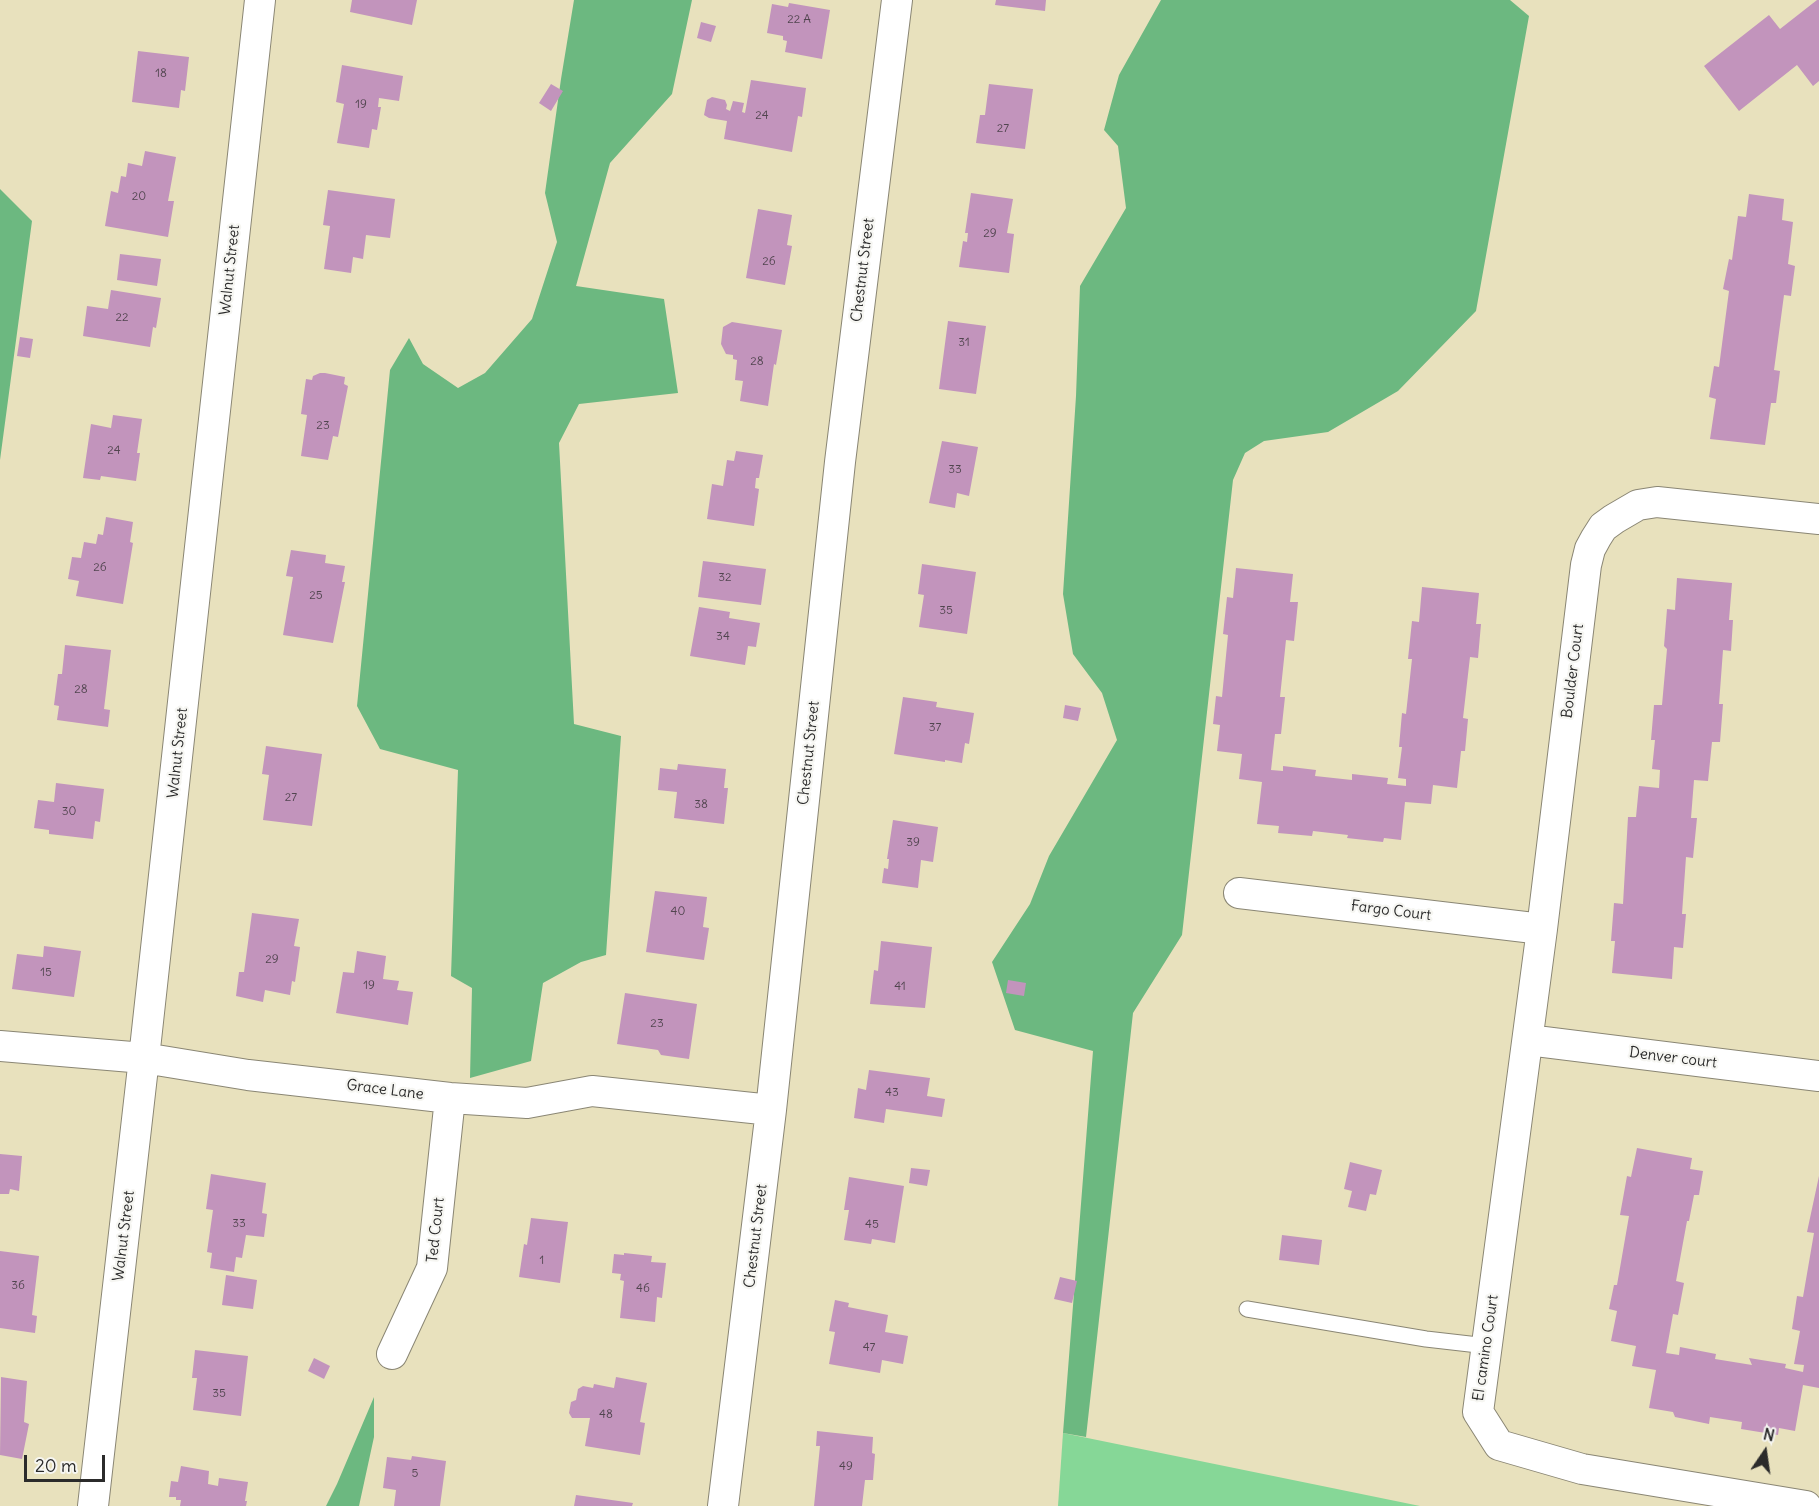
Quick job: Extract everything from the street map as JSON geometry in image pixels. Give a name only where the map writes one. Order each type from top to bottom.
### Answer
[{"type":"street","name":"Walnut Street","points":[[93,1506],[260,0]]},
{"type":"street","name":"Chestnut Street","points":[[723,1506],[771,1110],[838,474],[897,0]]},
{"type":"street","name":"Boulder Court","points":[[1528,1040],[1586,565],[1596,538],[1603,527],[1626,511],[1638,505],[1657,502],[1819,519]]},
{"type":"street","name":"Fargo Court","points":[[1239,893],[1542,929]]},
{"type":"street","name":"Denver court","points":[[1528,1040],[1819,1076]]},
{"type":"street","name":"El camino Court","points":[[1528,1040],[1478,1412],[1499,1445],[1582,1470],[1806,1506]]},
{"type":"street","name":"Grace Lane","points":[[0,1046],[144,1058],[248,1075],[450,1098],[527,1103],[591,1092],[771,1110]]},
{"type":"street","name":"Ted Court","points":[[392,1354],[432,1268],[450,1098]]},
{"type":"lane","points":[[1247,1309],[1426,1339],[1486,1346]]},
{"type":"green space","points":[[574,0],[692,0],[672,94],[610,163],[576,286],[664,299],[678,393],[579,404],[559,443],[574,724],[621,736],[606,955],[581,962],[543,983],[531,1061],[470,1078],[472,988],[451,976],[458,770],[380,749],[357,706],[390,370],[409,338],[423,364],[458,388],[485,373],[532,319],[557,242],[545,193]]},
{"type":"green space","points":[[1161,0],[1510,0],[1529,16],[1476,311],[1398,391],[1328,432],[1264,441],[1245,453],[1233,480],[1182,935],[1133,1013],[1086,1437],[1063,1433],[1093,1051],[1015,1030],[992,962],[1030,904],[1049,856],[1117,740],[1102,693],[1073,654],[1063,594],[1076,396],[1080,286],[1126,208],[1118,146],[1104,130],[1119,75]]},
{"type":"green space","points":[[0,189],[32,221],[0,460]]},
{"type":"green space","points":[[374,1397],[374,1437],[359,1506],[326,1506],[337,1484]]},
{"type":"green space","points":[[1063,1433],[1420,1506],[1058,1506]]},
{"type":"building","points":[[352,0],[417,0],[412,25],[350,12]]},
{"type":"building","points":[[996,0],[1046,0],[1045,11],[995,5]]},
{"type":"building","points":[[1819,0],[1819,81],[1813,86],[1797,65],[1739,111],[1704,66],[1769,15],[1780,29]]},
{"type":"building","points":[[789,3],[830,10],[822,59],[785,52],[787,41],[783,40],[783,36],[767,33],[772,4],[788,7]]},
{"type":"building","points":[[701,22],[716,26],[711,42],[697,38]]},
{"type":"building","points":[[138,51],[189,57],[185,91],[181,90],[179,108],[132,102]]},
{"type":"building","points":[[342,65],[403,76],[399,101],[379,98],[378,107],[381,107],[377,130],[372,129],[369,148],[337,143],[344,104],[336,102]]},
{"type":"building","points":[[751,80],[806,88],[802,117],[798,116],[792,152],[724,139],[727,121],[704,115],[707,100],[712,97],[725,100],[726,109],[730,111],[733,101],[744,103],[742,112],[745,113]]},
{"type":"building","points":[[551,84],[563,91],[551,111],[539,103]]},
{"type":"building","points":[[989,84],[1033,89],[1025,149],[976,143],[980,115],[985,115]]},
{"type":"building","points":[[145,151],[176,157],[168,201],[174,201],[168,237],[105,226],[111,191],[118,193],[121,176],[126,177],[128,163],[142,166]]},
{"type":"building","points":[[328,190],[395,199],[390,238],[366,235],[363,259],[353,257],[351,273],[324,269],[330,226],[323,225]]},
{"type":"building","points":[[971,193],[1013,199],[1007,233],[1014,234],[1009,273],[959,267],[963,241],[967,242],[968,233],[965,233]]},
{"type":"building","points":[[1749,194],[1784,199],[1782,220],[1793,222],[1788,264],[1795,266],[1791,296],[1784,295],[1774,370],[1780,371],[1776,403],[1771,403],[1765,445],[1710,439],[1716,399],[1709,397],[1714,366],[1719,367],[1729,291],[1723,289],[1729,259],[1732,260],[1738,216],[1746,217]]},
{"type":"building","points":[[758,209],[792,215],[787,245],[792,246],[785,285],[746,278]]},
{"type":"building","points":[[120,254],[161,259],[157,286],[117,280]]},
{"type":"building","points":[[111,290],[161,298],[150,347],[83,336],[87,306],[108,309]]},
{"type":"building","points":[[948,321],[986,326],[976,394],[939,389]]},
{"type":"building","points":[[732,322],[782,330],[768,406],[740,401],[743,381],[735,380],[737,360],[733,359],[733,355],[726,354],[721,344],[723,327]]},
{"type":"building","points":[[20,337],[33,339],[30,358],[17,356]]},
{"type":"building","points":[[320,373],[345,377],[344,384],[348,386],[338,437],[333,436],[328,460],[301,456],[307,415],[301,414],[306,379],[312,380],[313,376]]},
{"type":"building","points":[[113,415],[142,419],[136,481],[101,476],[100,480],[83,478],[91,424],[111,428]]},
{"type":"building","points":[[942,441],[978,447],[969,496],[957,493],[955,508],[929,503]]},
{"type":"building","points":[[736,451],[763,455],[759,478],[756,478],[755,488],[759,489],[754,526],[707,519],[712,484],[723,486],[727,460],[734,461]]},
{"type":"building","points":[[106,517],[133,522],[130,542],[133,543],[123,604],[76,596],[79,581],[68,579],[72,557],[81,558],[84,542],[96,544],[98,534],[103,535]]},
{"type":"building","points":[[291,550],[326,555],[325,563],[345,566],[342,582],[345,582],[333,643],[283,635],[293,577],[286,576]]},
{"type":"building","points":[[703,561],[766,569],[761,605],[698,597]]},
{"type":"building","points":[[922,564],[976,572],[967,634],[919,627],[924,595],[918,594]]},
{"type":"building","points":[[1236,568],[1293,574],[1290,602],[1298,602],[1294,641],[1286,640],[1280,697],[1285,697],[1281,734],[1275,734],[1271,770],[1283,771],[1283,766],[1316,770],[1315,776],[1352,780],[1352,774],[1388,778],[1387,784],[1406,786],[1406,779],[1398,778],[1402,747],[1399,747],[1402,713],[1406,714],[1412,659],[1408,659],[1412,621],[1419,622],[1422,587],[1479,593],[1476,624],[1481,624],[1478,658],[1470,657],[1463,718],[1468,719],[1465,751],[1461,751],[1457,788],[1433,785],[1431,804],[1405,802],[1401,840],[1384,838],[1383,842],[1313,831],[1312,836],[1278,833],[1279,826],[1257,824],[1262,782],[1239,779],[1242,754],[1217,751],[1220,725],[1213,724],[1216,696],[1222,697],[1228,635],[1223,634],[1227,597],[1233,598]]},
{"type":"building","points":[[1677,578],[1732,583],[1729,620],[1733,620],[1731,651],[1723,650],[1719,704],[1723,704],[1720,742],[1712,742],[1708,781],[1694,780],[1691,818],[1697,818],[1693,858],[1686,857],[1682,914],[1686,914],[1683,948],[1674,947],[1672,979],[1612,973],[1615,941],[1611,941],[1614,903],[1623,904],[1628,817],[1636,817],[1639,786],[1659,788],[1660,770],[1652,769],[1655,740],[1651,740],[1654,705],[1662,705],[1667,649],[1664,646],[1667,609],[1675,610]]},
{"type":"building","points":[[699,607],[730,612],[729,618],[760,623],[756,647],[748,646],[745,665],[690,656]]},
{"type":"building","points":[[65,645],[111,650],[104,709],[110,710],[108,727],[57,720],[59,706],[54,705],[58,674],[62,674]]},
{"type":"building","points":[[903,697],[937,702],[936,707],[974,713],[969,744],[965,743],[962,763],[894,754]]},
{"type":"building","points":[[1065,705],[1081,708],[1078,721],[1063,718]]},
{"type":"building","points":[[266,746],[322,754],[312,826],[263,820],[269,775],[262,774]]},
{"type":"building","points":[[678,764],[726,769],[724,788],[728,788],[724,824],[674,818],[677,792],[658,790],[660,768],[677,770]]},
{"type":"building","points":[[56,783],[104,789],[100,822],[95,821],[93,839],[49,834],[49,830],[34,828],[38,800],[54,802]]},
{"type":"building","points":[[893,820],[938,827],[933,862],[921,860],[918,888],[882,883],[884,868],[888,869],[889,859],[887,859]]},
{"type":"building","points":[[655,891],[707,897],[703,927],[709,928],[704,960],[646,952]]},
{"type":"building","points":[[252,913],[299,919],[294,946],[300,947],[295,982],[292,981],[290,995],[265,990],[263,1002],[236,996],[239,972],[244,972]]},
{"type":"building","points":[[881,941],[932,947],[925,1008],[870,1004],[874,970],[878,971]]},
{"type":"building","points":[[44,946],[81,951],[74,997],[12,989],[17,954],[43,957]]},
{"type":"building","points":[[357,951],[386,956],[383,979],[399,981],[397,990],[413,992],[408,1025],[336,1013],[343,972],[354,973]]},
{"type":"building","points":[[1008,980],[1026,983],[1024,996],[1006,993]]},
{"type":"building","points":[[625,993],[697,1004],[689,1059],[661,1055],[658,1050],[617,1044]]},
{"type":"building","points":[[869,1070],[930,1078],[927,1096],[945,1099],[942,1117],[886,1109],[884,1123],[854,1118],[858,1088],[866,1090]]},
{"type":"building","points":[[1637,1148],[1692,1158],[1690,1169],[1703,1171],[1699,1195],[1694,1195],[1689,1221],[1687,1221],[1676,1281],[1684,1283],[1678,1315],[1673,1314],[1666,1353],[1679,1355],[1680,1347],[1716,1354],[1715,1359],[1752,1365],[1749,1358],[1786,1364],[1785,1368],[1803,1372],[1804,1365],[1794,1364],[1800,1331],[1792,1329],[1797,1296],[1803,1297],[1814,1233],[1807,1232],[1819,1176],[1819,1388],[1803,1385],[1795,1431],[1779,1428],[1778,1435],[1741,1429],[1742,1422],[1710,1417],[1709,1424],[1675,1417],[1673,1412],[1649,1408],[1656,1370],[1632,1366],[1636,1346],[1611,1341],[1617,1311],[1609,1309],[1614,1285],[1617,1285],[1629,1216],[1620,1215],[1627,1176],[1631,1177]]},
{"type":"building","points":[[0,1154],[22,1156],[19,1191],[10,1189],[9,1194],[0,1194]]},
{"type":"building","points":[[1350,1162],[1382,1170],[1376,1195],[1370,1194],[1366,1211],[1348,1207],[1352,1191],[1344,1189]]},
{"type":"building","points":[[911,1168],[930,1170],[927,1186],[909,1183]]},
{"type":"building","points":[[211,1174],[266,1183],[262,1213],[267,1214],[264,1237],[246,1235],[242,1258],[236,1257],[234,1272],[210,1268],[212,1253],[207,1252],[213,1210],[206,1209]]},
{"type":"building","points":[[849,1177],[904,1186],[895,1243],[872,1239],[871,1244],[844,1240],[849,1210],[844,1210]]},
{"type":"building","points":[[531,1218],[568,1222],[560,1283],[519,1277]]},
{"type":"building","points":[[1282,1235],[1322,1240],[1319,1265],[1279,1260]]},
{"type":"building","points":[[0,1251],[39,1256],[32,1315],[37,1316],[35,1333],[0,1328]]},
{"type":"building","points":[[624,1253],[652,1256],[651,1262],[666,1263],[662,1298],[657,1297],[655,1322],[620,1318],[624,1281],[620,1280],[621,1274],[612,1273],[614,1254],[624,1255]]},
{"type":"building","points":[[226,1275],[257,1280],[253,1309],[222,1305]]},
{"type":"building","points":[[1060,1277],[1077,1281],[1072,1303],[1054,1299]]},
{"type":"building","points":[[835,1300],[849,1303],[848,1307],[888,1315],[885,1332],[908,1336],[903,1364],[882,1360],[880,1373],[829,1364],[835,1332],[829,1331]]},
{"type":"building","points":[[195,1350],[248,1356],[241,1416],[193,1410],[197,1378],[192,1378]]},
{"type":"building","points":[[314,1358],[330,1366],[324,1379],[308,1371]]},
{"type":"building","points":[[1,1377],[27,1381],[24,1422],[29,1424],[22,1459],[0,1455]]},
{"type":"building","points":[[616,1377],[647,1383],[640,1422],[645,1423],[640,1455],[585,1446],[590,1418],[572,1418],[569,1413],[571,1402],[576,1400],[578,1389],[583,1386],[593,1388],[594,1384],[614,1388]]},
{"type":"building","points":[[817,1431],[873,1437],[872,1453],[875,1454],[873,1480],[865,1480],[862,1506],[814,1506],[820,1446],[816,1446]]},
{"type":"building","points":[[412,1456],[446,1461],[440,1506],[394,1506],[396,1490],[383,1488],[387,1457],[411,1460]]},
{"type":"building","points":[[181,1466],[209,1471],[208,1484],[218,1486],[219,1478],[248,1482],[246,1506],[180,1506],[181,1500],[169,1497],[171,1481],[178,1482]]},
{"type":"building","points":[[576,1495],[633,1503],[632,1506],[574,1506]]}]
